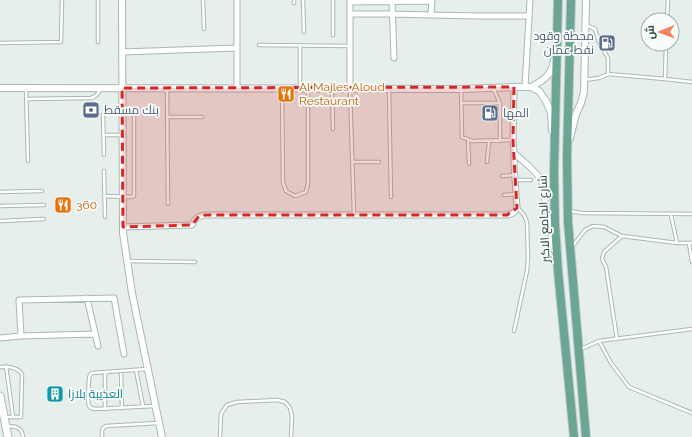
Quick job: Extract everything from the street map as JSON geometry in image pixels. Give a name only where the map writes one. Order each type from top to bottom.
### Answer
[{"type":"main road","name":"شارع الجامع الاكبر","points":[[558,0],[555,224],[574,437]]},
{"type":"main road","name":"شارع الجامع الاكبر","points":[[571,0],[567,156],[571,249],[586,437]]},
{"type":"main road","points":[[0,396],[8,437]]},
{"type":"street","points":[[122,0],[123,197],[127,261],[132,293],[162,437]]},
{"type":"street","points":[[237,0],[237,89]]},
{"type":"street","points":[[350,89],[350,1],[432,0],[431,15]]},
{"type":"street","points":[[528,87],[530,0]]},
{"type":"street","points":[[567,156],[572,125],[584,92],[586,0]]},
{"type":"street","points":[[392,1],[394,58]]},
{"type":"street","points":[[350,14],[529,16]]},
{"type":"street","points":[[0,88],[461,89],[528,87],[540,83],[548,77],[554,66],[558,31]]},
{"type":"street","points":[[122,52],[237,48]]},
{"type":"street","points":[[124,227],[192,225],[195,219],[199,216],[206,215],[512,214],[516,212],[517,208],[512,140],[514,87]]},
{"type":"street","points":[[528,87],[539,91],[546,101],[551,113],[552,152],[555,166]]},
{"type":"street","points":[[514,153],[541,179],[558,271]]},
{"type":"street","points":[[87,298],[94,334],[98,346]]},
{"type":"street","points":[[21,336],[19,300],[114,298],[124,354]]},
{"type":"street","points":[[0,338],[94,334]]},
{"type":"lane","points":[[0,42],[61,42],[62,0]]},
{"type":"lane","points":[[98,0],[98,42]]},
{"type":"lane","points":[[203,0],[204,29]]},
{"type":"lane","points":[[303,0],[304,32]]},
{"type":"lane","points":[[333,0],[333,35]]},
{"type":"lane","points":[[667,12],[668,0]]},
{"type":"lane","points":[[585,24],[595,29],[599,42],[608,58],[608,74]]},
{"type":"lane","points":[[259,45],[350,46]]},
{"type":"lane","points":[[300,46],[300,89]]},
{"type":"lane","points":[[665,79],[666,52]]},
{"type":"lane","points":[[584,80],[599,78],[608,74],[692,82]]},
{"type":"lane","points":[[26,88],[28,161]]},
{"type":"lane","points":[[27,99],[91,98],[96,97],[100,88]]},
{"type":"lane","points":[[167,88],[168,204]]},
{"type":"lane","points":[[493,88],[500,103],[500,141]]},
{"type":"lane","points":[[282,89],[284,182],[286,192],[295,196],[306,192],[308,183],[308,89]]},
{"type":"lane","points":[[332,89],[333,129]]},
{"type":"lane","points":[[350,89],[354,215]]},
{"type":"lane","points":[[389,89],[391,197]]},
{"type":"lane","points":[[461,89],[462,137],[472,141],[512,140]]},
{"type":"lane","points":[[461,103],[500,103]]},
{"type":"lane","points":[[104,196],[134,196],[134,116],[132,112],[122,110]]},
{"type":"lane","points":[[103,115],[104,155]]},
{"type":"lane","points":[[168,117],[202,117]]},
{"type":"lane","points":[[104,135],[122,135]]},
{"type":"lane","points":[[468,139],[469,164]]},
{"type":"lane","points":[[487,162],[489,141]]},
{"type":"lane","points":[[352,162],[379,162]]},
{"type":"lane","points":[[104,171],[105,217]]},
{"type":"lane","points":[[502,176],[531,180]]},
{"type":"lane","points":[[0,192],[42,191]]},
{"type":"lane","points":[[504,195],[516,194]]},
{"type":"lane","points":[[0,206],[44,206]]},
{"type":"lane","points":[[514,332],[527,271],[528,258],[527,222],[524,215],[517,208]]},
{"type":"lane","points":[[569,211],[582,213],[692,214]]},
{"type":"lane","points":[[671,215],[677,242]]},
{"type":"lane","points":[[0,221],[44,219]]},
{"type":"lane","points":[[571,249],[585,230],[592,226],[604,227],[622,236],[691,243],[692,262]]},
{"type":"lane","points":[[617,339],[606,267],[602,259],[604,252],[622,236]]},
{"type":"lane","points":[[127,261],[195,262]]},
{"type":"lane","points":[[579,350],[599,341],[692,330]]},
{"type":"lane","points":[[599,341],[611,363],[629,386],[692,413]]},
{"type":"lane","points":[[6,366],[13,417]]},
{"type":"lane","points":[[0,367],[6,366],[19,370],[22,374],[21,417],[4,417]]},
{"type":"lane","points":[[148,369],[94,372],[90,375],[88,401],[90,407],[95,409],[155,406]]},
{"type":"lane","points":[[136,370],[143,406]]},
{"type":"lane","points":[[121,371],[122,408]]},
{"type":"lane","points":[[105,372],[105,408]]},
{"type":"lane","points":[[220,437],[221,414],[226,405],[236,402],[277,400],[285,402],[290,408],[292,416],[291,437]]},
{"type":"lane","points":[[102,437],[102,431],[106,426],[159,423]]},
{"type":"lane","points":[[6,426],[18,427],[21,430],[23,437]]},
{"type":"highlighted area","points":[[514,87],[513,140],[517,208],[507,215],[206,215],[199,216],[192,225],[123,227],[122,88]]},
{"type":"place","name":"محطة وقود نفط عمان","points":[[607,43]]},
{"type":"place","name":"Al Majles Aloud Restaurant","points":[[286,94]]},
{"type":"place","name":"بنك مسقط","points":[[91,110]]},
{"type":"place","name":"المه‍ا","points":[[490,113]]},
{"type":"place","name":"360","points":[[63,205]]},
{"type":"place","name":"العذيبة بلازا","points":[[55,394]]}]
